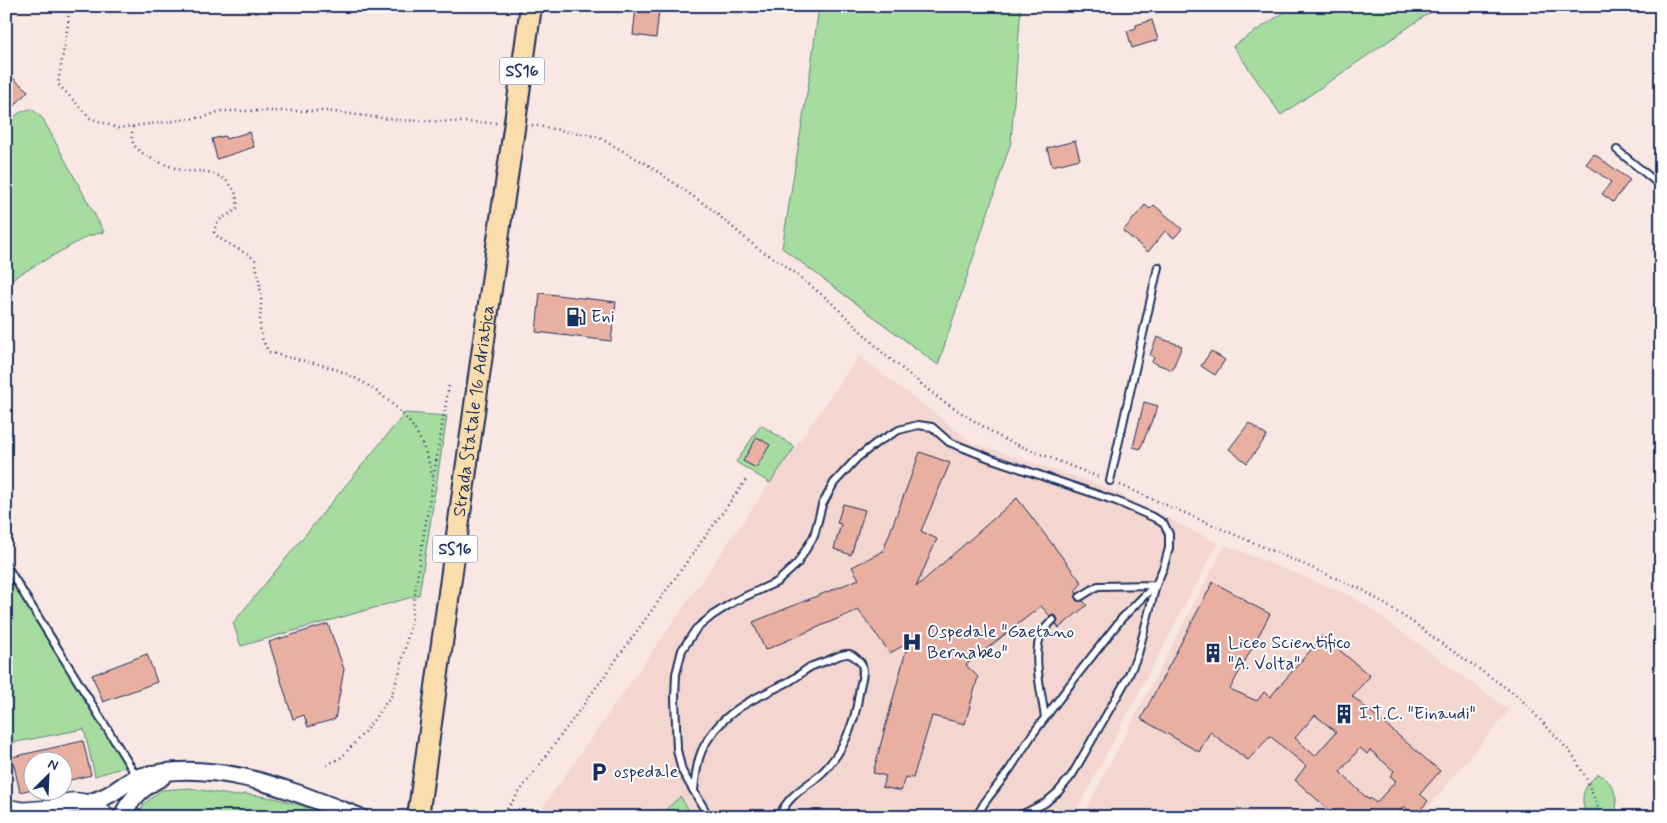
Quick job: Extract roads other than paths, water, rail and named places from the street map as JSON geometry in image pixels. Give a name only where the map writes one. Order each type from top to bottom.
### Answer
[{"type":"main road","name":"Strada Statale 16 Adriatica","points":[[418,817],[497,246],[509,130],[531,6]]},
{"type":"main road","points":[[6,810],[48,813],[62,804],[73,802],[85,804],[96,809],[105,817]]},
{"type":"street","points":[[122,817],[131,800],[139,791],[170,772]]},
{"type":"street","points":[[85,804],[108,795],[138,778],[170,772],[196,772],[221,774],[269,784],[360,817]]},
{"type":"lane","points":[[1617,150],[1661,186]]},
{"type":"lane","points":[[1110,481],[1158,266]]},
{"type":"lane","points":[[709,817],[682,771],[677,750],[676,674],[682,650],[696,629],[713,615],[735,601],[777,582],[797,564],[814,536],[822,505],[834,483],[857,458],[876,443],[899,430],[918,425],[932,428],[950,442],[1020,470],[1116,501],[1155,518],[1164,524],[1169,534],[1169,548],[1164,566],[1156,585],[1135,662],[1128,677],[1072,775],[1058,792],[1045,803],[1017,817]]},
{"type":"lane","points":[[6,565],[138,778]]},
{"type":"lane","points":[[1080,597],[1098,586],[1156,585]]},
{"type":"lane","points":[[976,817],[1044,718],[1122,618],[1156,585]]},
{"type":"lane","points":[[1044,718],[1037,658],[1038,644],[1042,632],[1053,620]]},
{"type":"lane","points":[[694,790],[698,762],[704,744],[725,719],[748,702],[788,682],[814,666],[840,655],[850,654],[858,659],[862,666],[863,676],[858,702],[848,735],[840,751],[815,778],[791,798],[782,808],[779,817]]},
{"type":"place","name":"Eni","points":[[576,317]]},
{"type":"place","name":"Ospedale \"Gaetano Bernabeo\"","points":[[912,642]]},
{"type":"place","name":"Liceo Scientifico \"A. Volta\"","points":[[1213,653]]},
{"type":"place","name":"I.T.C. \"Einaudi\"","points":[[1344,714]]},
{"type":"place","name":"ospedale","points":[[599,772]]}]
